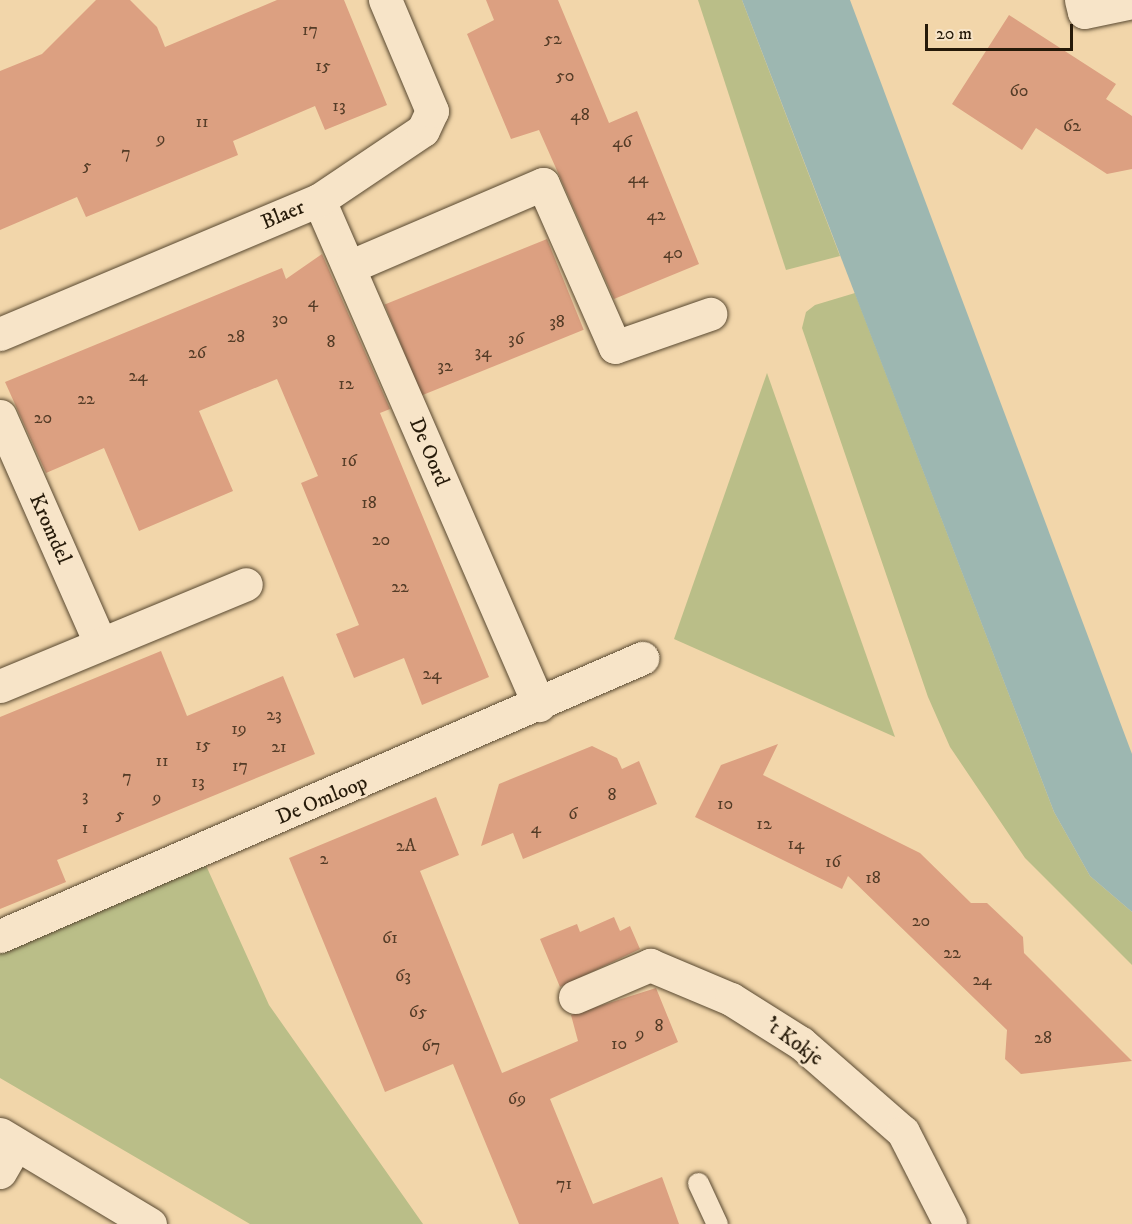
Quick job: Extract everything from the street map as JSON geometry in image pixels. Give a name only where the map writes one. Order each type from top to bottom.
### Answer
[{"type":"street","name":"Blaer","points":[[0,334],[319,200],[423,130],[432,111],[385,0]]},
{"type":"street","points":[[1081,0],[1084,12],[1132,2]]},
{"type":"street","points":[[349,267],[543,184],[615,347],[711,314]]},
{"type":"street","name":"De Oord","points":[[319,200],[539,705]]},
{"type":"street","name":"Kromdel","points":[[0,416],[100,643]]},
{"type":"street","points":[[0,686],[246,584]]},
{"type":"street","name":"De Omloop","points":[[0,936],[539,705],[642,658]]},
{"type":"street","name":"'t Kokje","points":[[575,997],[650,965],[731,999],[801,1042],[903,1132],[950,1224]]},
{"type":"street","points":[[0,1172],[8,1139],[150,1224]]},
{"type":"lane","points":[[698,1183],[717,1224]]},
{"type":"green space","points":[[698,0],[742,0],[840,256],[786,270]]},
{"type":"green space","points":[[855,293],[1054,812],[1090,876],[1132,912],[1132,965],[1025,858],[950,747],[928,697],[802,328],[806,312],[815,305]]},
{"type":"green space","points":[[767,373],[895,737],[674,639]]},
{"type":"green space","points":[[204,861],[269,1005],[423,1224],[250,1224],[0,1078],[0,945]]},
{"type":"water","points":[[742,0],[850,0],[1132,754],[1132,912],[1090,876],[1054,812]]},
{"type":"building","points":[[96,0],[130,0],[157,27],[165,47],[277,0],[344,0],[387,105],[325,130],[315,106],[233,141],[238,155],[86,217],[77,197],[0,230],[0,71],[42,54]]},
{"type":"building","points":[[486,0],[558,0],[609,123],[637,111],[699,264],[614,299],[539,130],[511,139],[467,34],[494,20]]},
{"type":"building","points":[[1009,15],[1116,84],[1106,99],[1132,116],[1132,169],[1107,174],[1036,128],[1022,150],[952,104]]},
{"type":"building","points":[[547,239],[584,330],[421,395],[385,305]]},
{"type":"building","points":[[322,254],[390,409],[380,413],[489,677],[422,705],[404,658],[354,678],[336,634],[359,625],[301,483],[318,476],[277,379],[199,411],[233,491],[139,531],[104,448],[46,473],[5,382],[282,268],[286,279]]},
{"type":"building","points":[[161,651],[187,716],[283,676],[315,754],[57,860],[66,882],[0,909],[0,717]]},
{"type":"building","points":[[778,744],[763,775],[920,853],[971,903],[987,903],[1023,937],[1024,953],[1132,1061],[1021,1074],[1005,1059],[1007,1030],[848,876],[842,889],[695,817],[721,765]]},
{"type":"building","points":[[592,746],[617,758],[622,769],[639,761],[657,804],[523,859],[513,833],[481,846],[499,784]]},
{"type":"building","points":[[436,797],[459,855],[420,871],[502,1073],[578,1041],[571,1015],[656,988],[678,1042],[550,1099],[593,1204],[662,1177],[679,1224],[519,1224],[453,1064],[385,1092],[289,858]]},
{"type":"building","points":[[614,917],[620,931],[630,926],[640,949],[560,987],[540,939],[577,924],[580,932]]}]
